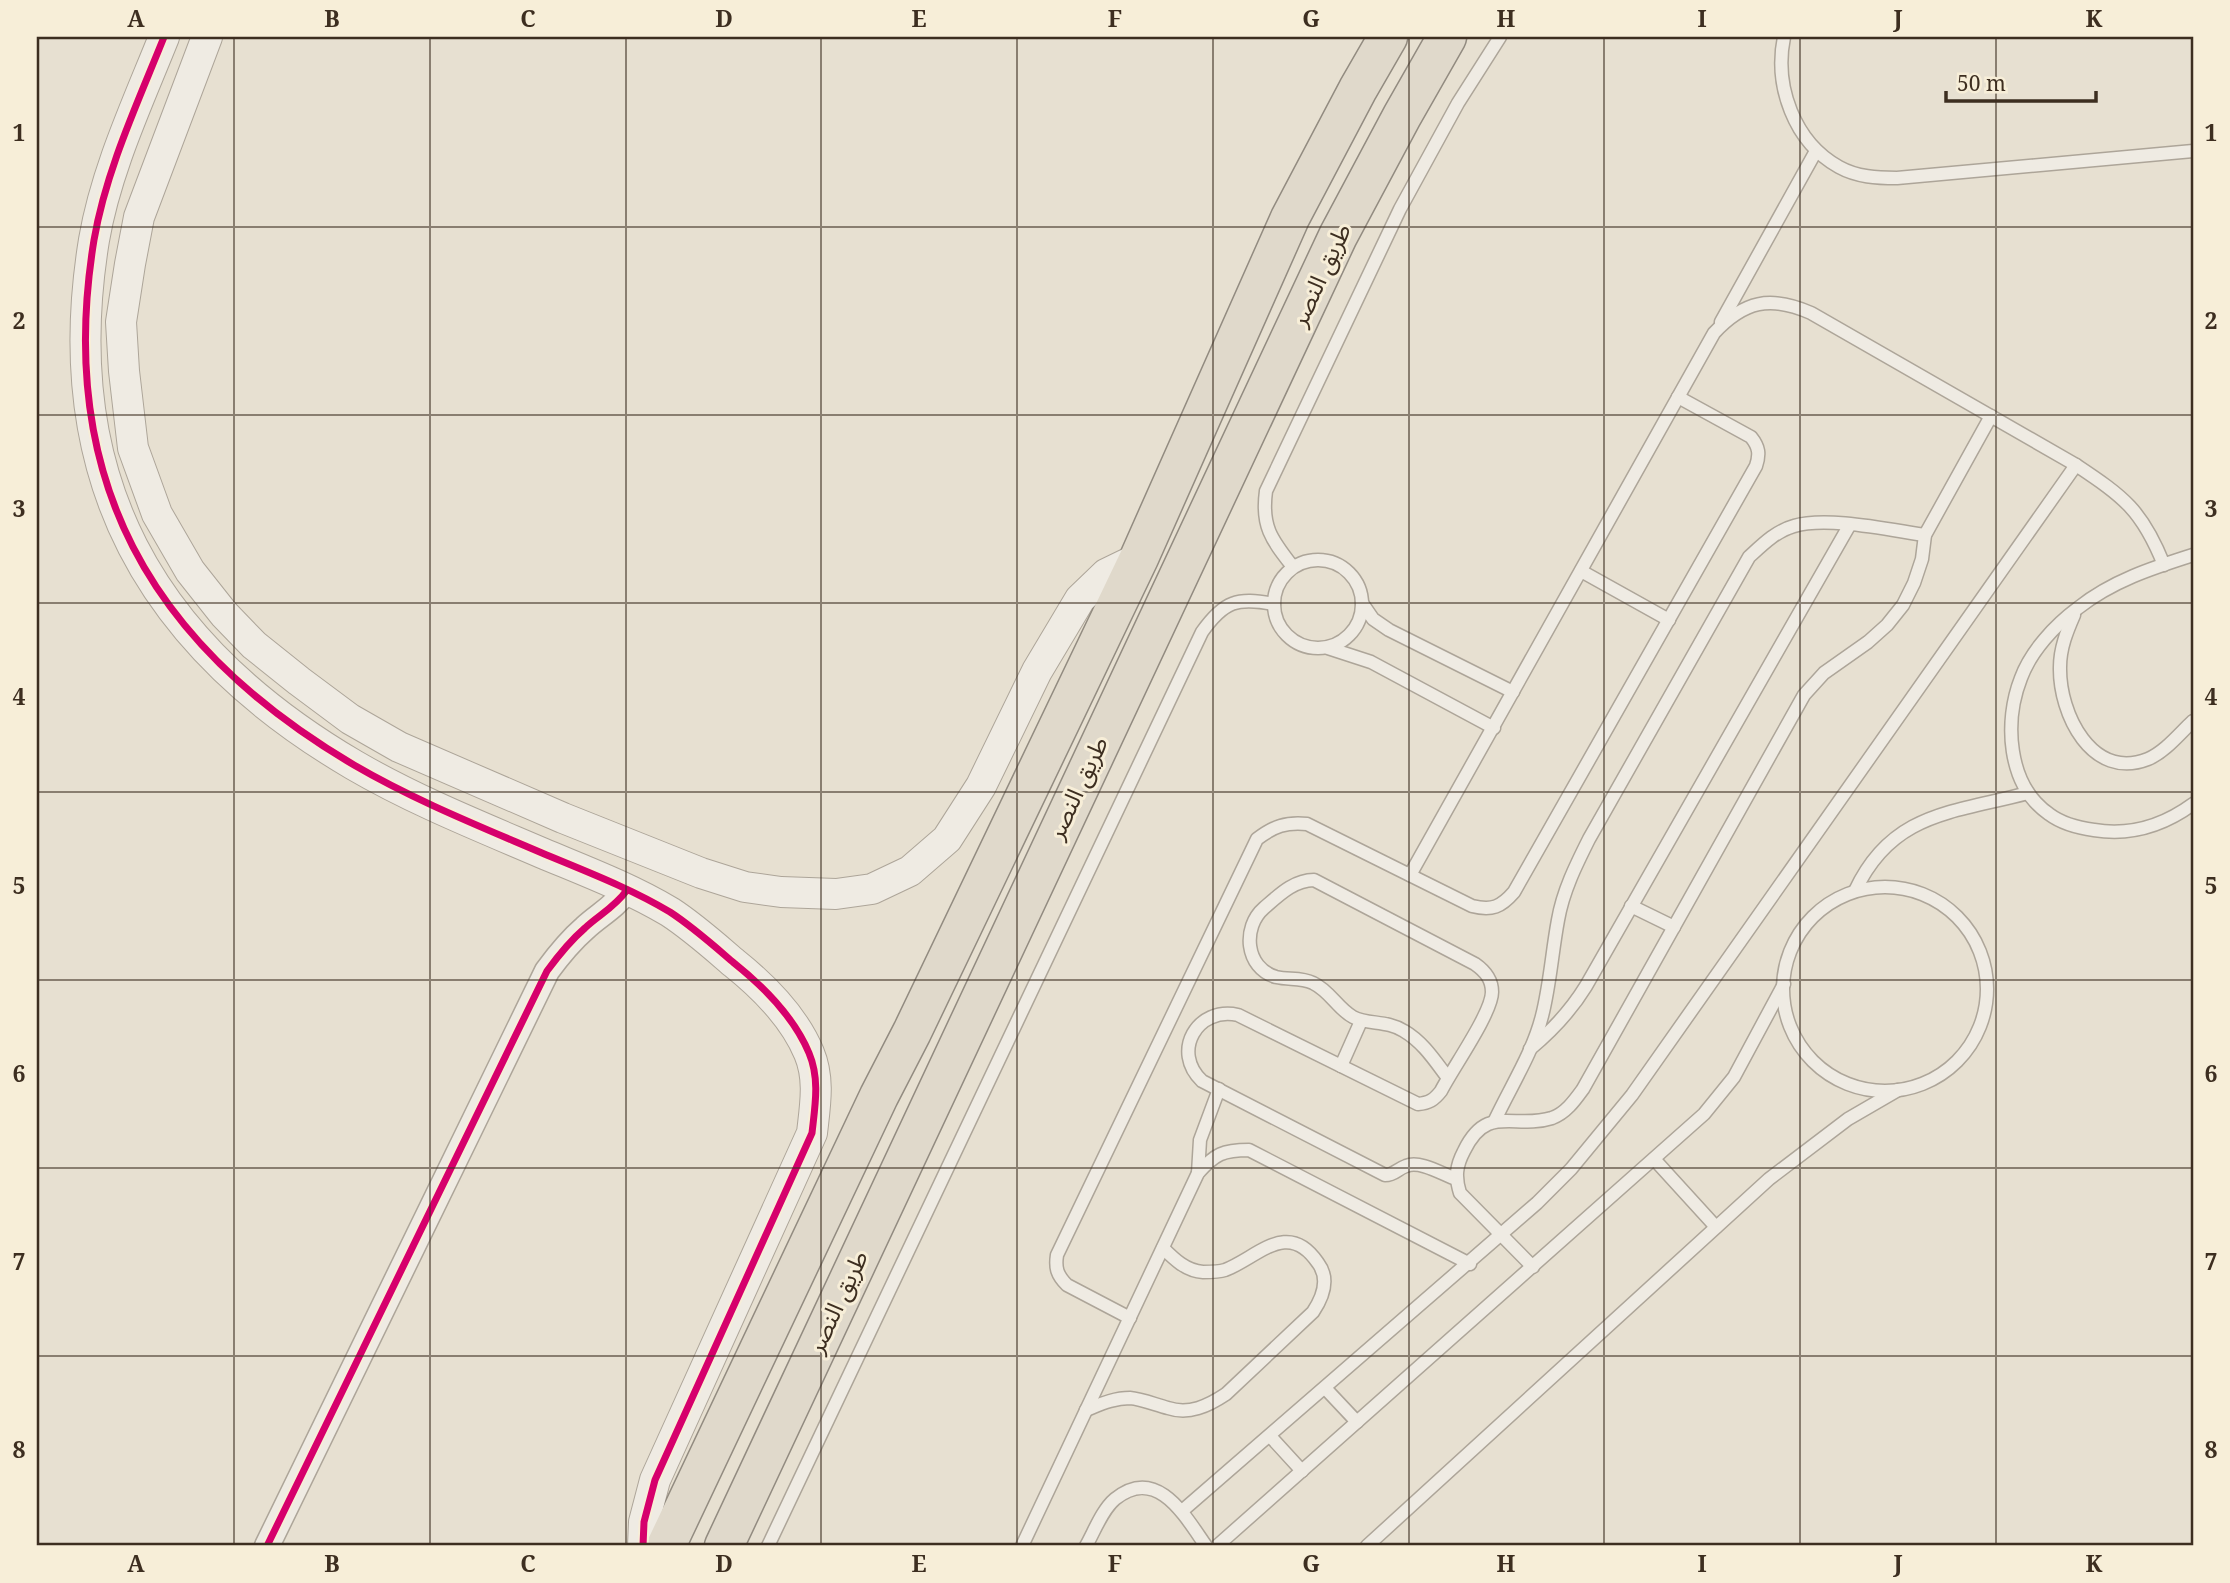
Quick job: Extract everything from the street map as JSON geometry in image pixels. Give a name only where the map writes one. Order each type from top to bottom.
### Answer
[{"type":"highway","name":"طريق النصر","points":[[666,1546],[879,1096],[1139,558],[1290,218],[1388,37]]},
{"type":"highway","name":"طريق النصر","points":[[724,1546],[1338,236],[1447,37]]},
{"type":"street","points":[[164,37],[126,131],[109,182],[95,236],[87,296],[87,400],[97,454],[113,506],[137,556],[174,614],[207,650],[241,684],[302,731],[355,765],[416,797],[579,868],[667,911],[693,928],[759,983],[793,1023],[810,1055],[818,1090],[811,1133],[655,1480],[644,1522],[643,1546]]},
{"type":"street","points":[[206,37],[139,218],[130,264],[121,322],[133,448],[157,514],[190,571],[246,637],[270,659],[350,719],[399,747],[596,831],[701,873],[745,887],[780,892],[836,894],[872,889],[910,871],[947,839],[981,786],[1037,671],[1080,599],[1106,574],[1139,558]]},
{"type":"street","points":[[579,868],[596,831]]},
{"type":"street","points":[[267,1546],[547,971],[570,942],[611,909],[627,890]]},
{"type":"lane","points":[[1293,567],[1267,531],[1263,512],[1266,491],[1400,209],[1458,103],[1500,37]]},
{"type":"lane","points":[[1784,37],[1780,55],[1785,90],[1795,123],[1816,151],[1840,168],[1868,177],[1897,178],[2193,151]]},
{"type":"lane","points":[[1410,875],[1816,151]]},
{"type":"lane","points":[[1714,333],[1729,317],[1748,306],[1769,302],[1791,304],[1811,313],[1992,415],[2108,486],[2133,508],[2152,534],[2164,565]]},
{"type":"lane","points":[[1130,1318],[1066,1285],[1059,1277],[1057,1255],[1257,839],[1271,828],[1289,823],[1307,824],[1472,906],[1488,910],[1504,904],[1514,892],[1756,466],[1759,456],[1757,445],[1751,437],[1678,397]]},
{"type":"lane","points":[[1533,1267],[1460,1193],[1456,1179],[1457,1164],[1470,1138],[1481,1126],[1495,1120],[1536,1121],[1555,1117],[1572,1105],[1804,695],[1824,673],[1887,625],[1903,605],[1922,559],[1925,535],[1992,415]]},
{"type":"lane","points":[[1182,1511],[1501,1237],[1571,1169],[1632,1095],[2076,465]]},
{"type":"lane","points":[[1495,1120],[1530,1049],[1546,1000],[1558,917],[1571,877],[1589,839],[1749,557],[1769,538],[1781,532],[1794,526],[1821,522],[1925,535]]},
{"type":"lane","points":[[1530,1049],[1552,1031],[1571,1010],[1849,526]]},
{"type":"lane","points":[[2193,555],[2118,582],[2077,608],[2042,643],[2021,677],[2011,715],[2011,755],[2028,793],[2049,814],[2078,828],[2111,833],[2143,830],[2174,818],[2193,804]]},
{"type":"lane","points":[[1325,647],[1340,642],[1352,632],[1362,603],[1359,587],[1350,574],[1338,565],[1323,560],[1308,561],[1293,567],[1279,583],[1274,604],[1276,619],[1284,632],[1296,642],[1310,647],[1341,650],[1371,662],[1494,728]]},
{"type":"lane","points":[[1581,571],[1669,620]]},
{"type":"lane","points":[[768,1546],[1202,632],[1214,614],[1232,601],[1253,600],[1274,604]]},
{"type":"lane","points":[[1362,603],[1373,619],[1389,631],[1513,692]]},
{"type":"lane","points":[[2077,608],[2064,636],[2060,667],[2063,698],[2074,726],[2090,750],[2109,761],[2130,764],[2150,758],[2193,721]]},
{"type":"lane","points":[[1855,891],[1877,854],[1908,828],[1926,820],[2028,793]]},
{"type":"lane","points":[[1448,1078],[1415,1038],[1403,1030],[1375,1021],[1361,1021],[1350,1015],[1319,986],[1294,977],[1276,977],[1264,970],[1255,960],[1250,948],[1249,934],[1252,923],[1267,906],[1301,880],[1314,880],[1485,971],[1491,984],[1490,1003],[1448,1078],[1435,1099],[1418,1104],[1238,1015],[1225,1012],[1212,1015],[1201,1023],[1190,1041],[1188,1052],[1189,1063],[1202,1081],[1385,1175],[1390,1176],[1405,1166],[1414,1164],[1456,1179]]},
{"type":"lane","points":[[1367,1546],[1716,1227],[1806,1149],[1848,1119],[1898,1090],[1932,1080],[1965,1052],[1979,1029],[1984,1012],[1986,976],[1983,959],[1966,927],[1940,903],[1925,895],[1890,887],[1855,891],[1824,907],[1799,933],[1786,966],[1784,984],[1788,1019],[1804,1050],[1830,1075],[1863,1088],[1898,1090]]},
{"type":"lane","points":[[1631,906],[1674,927]]},
{"type":"lane","points":[[1217,1546],[1704,1114],[1734,1077],[1784,984]]},
{"type":"lane","points":[[1341,1066],[1361,1021]]},
{"type":"lane","points":[[1198,1173],[1200,1140],[1219,1089]]},
{"type":"lane","points":[[1023,1546],[1198,1173],[1211,1158],[1229,1150],[1249,1150],[1470,1264]]},
{"type":"lane","points":[[1654,1159],[1716,1227]]},
{"type":"lane","points":[[1086,1410],[1108,1401],[1131,1398],[1172,1410],[1191,1410],[1210,1405],[1226,1394],[1313,1312],[1322,1299],[1325,1283],[1322,1267],[1312,1254],[1299,1245],[1283,1242],[1268,1245],[1224,1270],[1201,1272],[1179,1264],[1163,1248]]},
{"type":"lane","points":[[1325,1388],[1357,1422]]},
{"type":"lane","points":[[1270,1436],[1302,1471]]},
{"type":"lane","points":[[1086,1546],[1113,1500],[1130,1490],[1150,1489],[1169,1496],[1206,1546]]},
{"type":"cycle path","points":[[164,37],[106,188],[94,240],[86,326],[89,406],[105,479],[133,547],[172,609],[222,666],[283,718],[354,765],[447,812],[655,903],[678,918],[745,972],[777,1003],[795,1027],[809,1053],[815,1073],[816,1093],[812,1133],[655,1480],[644,1522],[643,1546]]},
{"type":"cycle path","points":[[267,1546],[547,971],[574,938],[627,890]]}]
